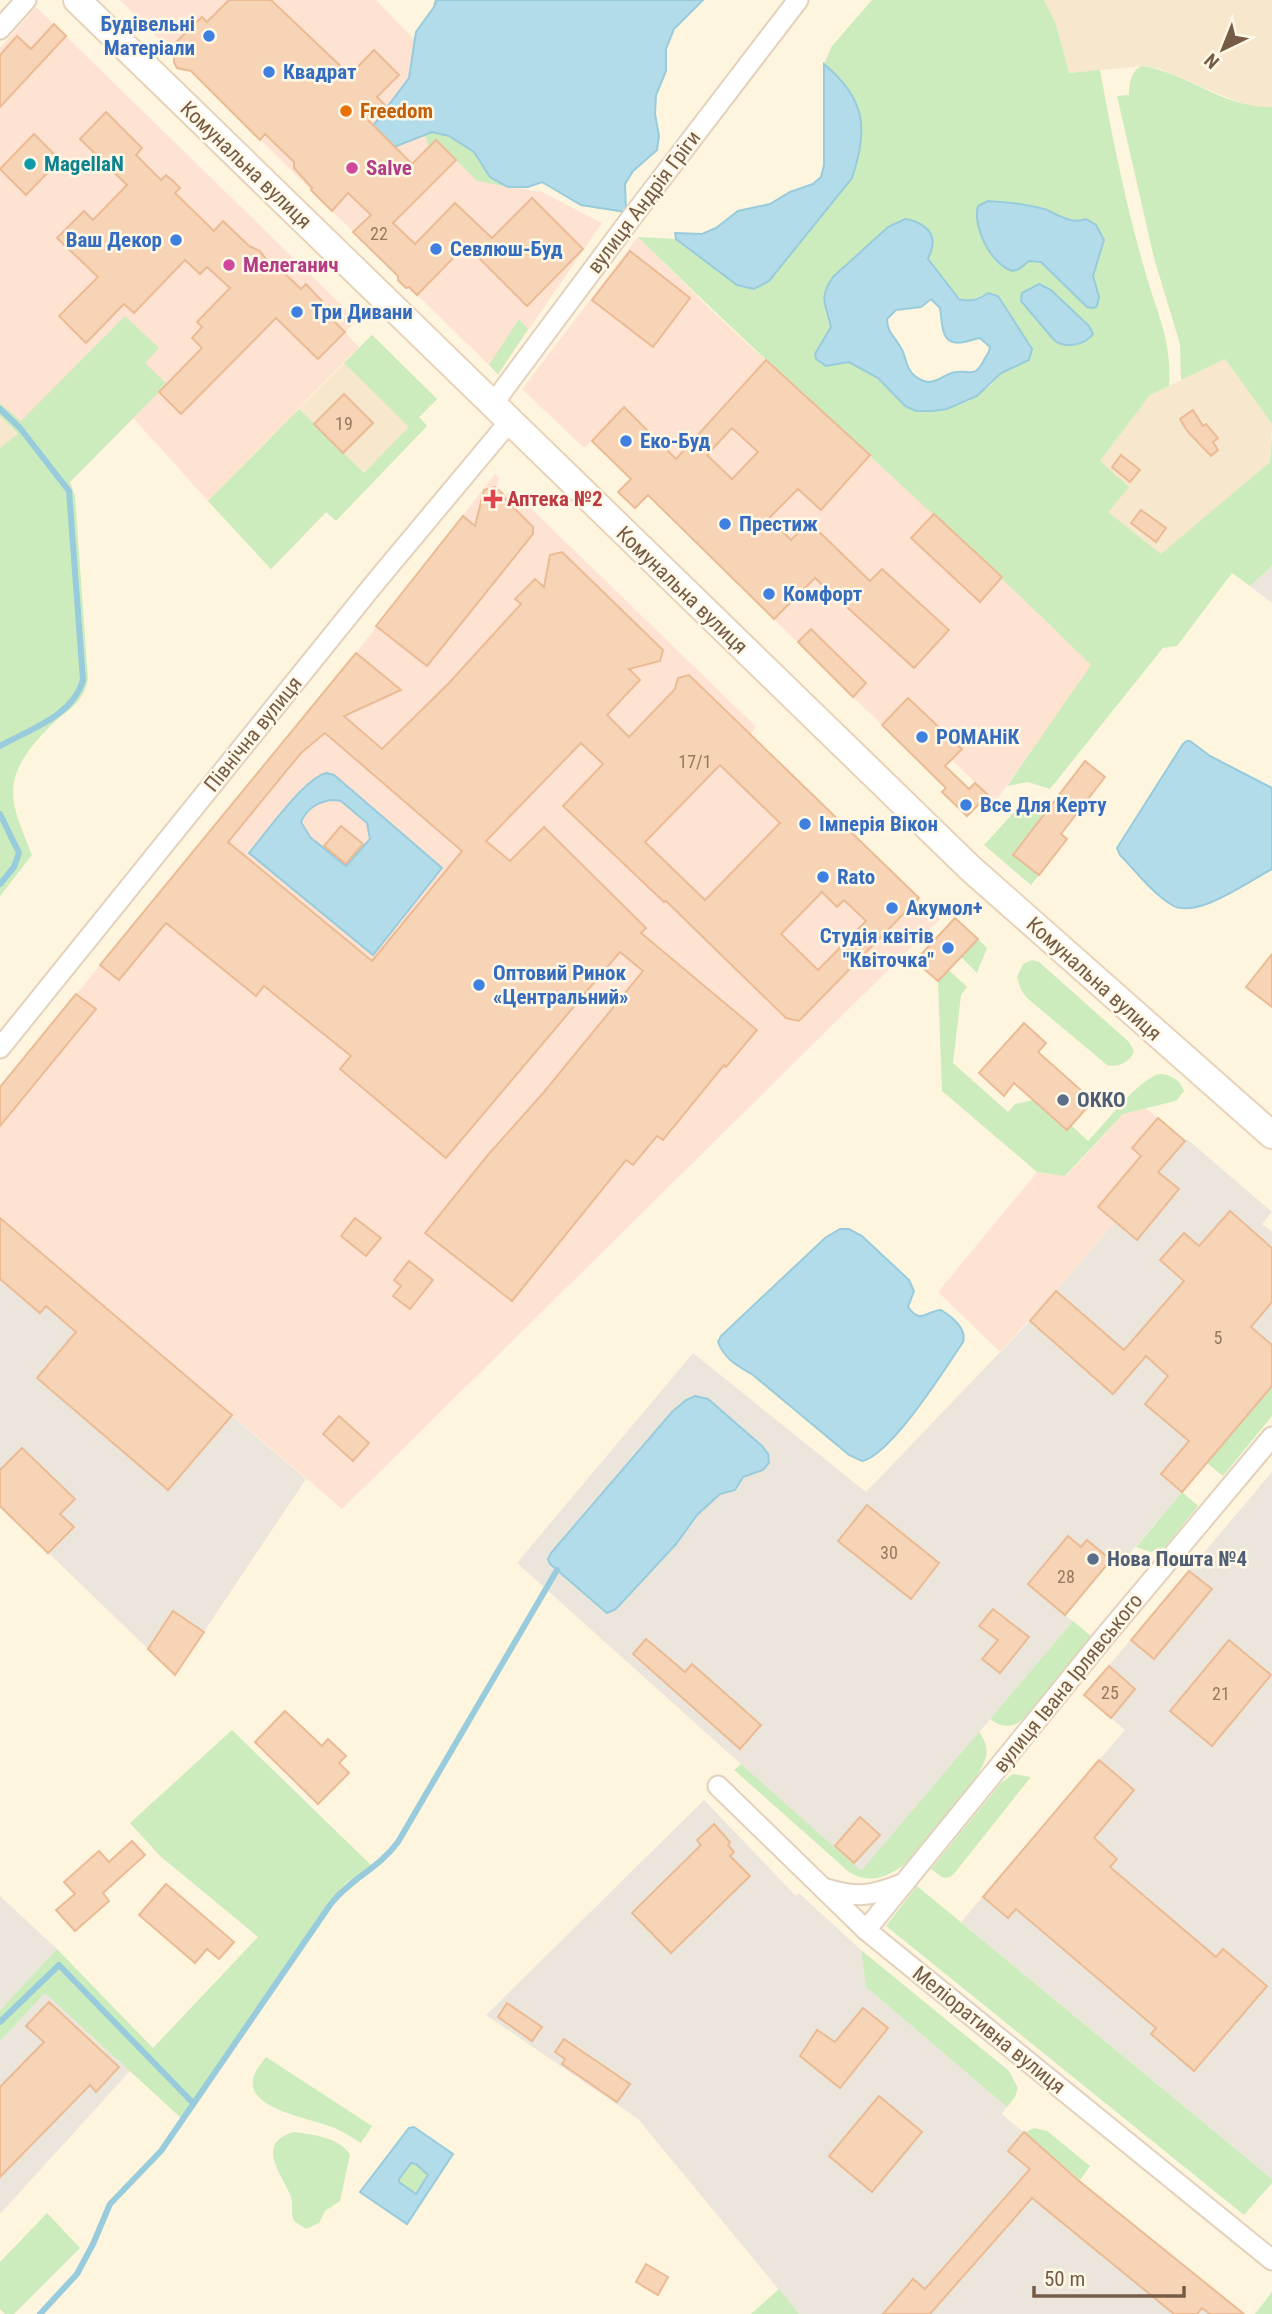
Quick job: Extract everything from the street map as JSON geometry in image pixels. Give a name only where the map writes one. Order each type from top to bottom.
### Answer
[{"type":"main road","name":"Комунальна вулиця","points":[[77,0],[985,882],[1272,1135]]},
{"type":"street","points":[[0,29],[26,0]]},
{"type":"street","name":"вулиця Андрія Гріги","points":[[501,413],[625,225],[798,0]]},
{"type":"street","name":"Північна вулиця","points":[[0,1048],[357,606],[501,413]]},
{"type":"street","name":"вулиця Івана Ірлявського","points":[[866,1930],[1272,1437]]},
{"type":"street","name":"Меліоративна вулиця","points":[[718,1786],[866,1930],[1272,2260]]},
{"type":"street","points":[[822,1888],[846,1895],[863,1896],[903,1884]]},
{"type":"shaded area","points":[[120,0],[376,0],[415,40],[409,77],[432,132],[508,187],[542,192],[602,223],[498,374],[410,288],[406,288],[398,276],[190,70],[177,68],[175,55]]},
{"type":"shaded area","points":[[1044,0],[1272,0],[1272,107],[1256,108],[1238,102],[1160,69],[1142,66],[1069,73],[1056,24]]},
{"type":"shaded area","points":[[36,7],[357,320],[345,332],[359,347],[208,501],[133,418],[70,482],[0,403],[0,48]]},
{"type":"shaded area","points":[[638,237],[711,310],[1002,577],[1092,666],[995,802],[952,760],[935,777],[592,441],[584,448],[522,389]]},
{"type":"shaded area","points":[[372,335],[437,399],[271,569],[208,501]]},
{"type":"shaded area","points":[[1225,359],[1272,424],[1270,462],[1161,555],[1108,512],[1100,461],[1150,395]]},
{"type":"shaded area","points":[[0,416],[18,435],[0,448]]},
{"type":"shaded area","name":"Оптовий Ринок «Центральний»","points":[[495,474],[499,478],[496,487],[504,495],[513,491],[747,718],[756,727],[750,734],[940,919],[342,1509],[0,1218],[0,1087],[356,653]]},
{"type":"shaded area","points":[[1272,566],[1272,603],[1250,586]]},
{"type":"shaded area","points":[[1136,1100],[1185,1141],[1000,1352],[938,1292],[1037,1172],[1066,1176]]},
{"type":"shaded area","points":[[1187,1139],[1272,1212],[1262,1224],[1272,1232],[1272,1386],[1119,1566],[1111,1560],[1065,1615],[1073,1621],[861,1872],[517,1563],[693,1353],[866,1492],[1030,1321]]},
{"type":"shaded area","points":[[0,1218],[306,1479],[175,1675],[0,1506]]},
{"type":"shaded area","points":[[1272,1472],[1272,2179],[961,1922],[1125,1730],[1084,1695]]},
{"type":"shaded area","points":[[704,1800],[796,1896],[799,1893],[861,1950],[866,1987],[1007,2107],[1002,2114],[1244,2314],[799,2314],[638,2119],[486,2015]]},
{"type":"shaded area","points":[[0,1896],[57,1949],[0,2010]]},
{"type":"shaded area","points":[[45,1993],[130,2071],[0,2214],[0,2041]]},
{"type":"green space","points":[[872,0],[1044,0],[1056,24],[1069,73],[1100,70],[1126,196],[1145,271],[1163,327],[1168,354],[1169,386],[1150,395],[1100,461],[1129,487],[1108,512],[1161,554],[1270,462],[1272,434],[1272,566],[1250,586],[1232,573],[1177,646],[1163,648],[1050,789],[1028,782],[1007,786],[1091,665],[638,237],[676,239],[737,285],[858,160],[861,117],[857,104],[845,85],[824,64],[832,46]],"holes":[[[988,201],[1037,207],[1069,220],[1086,219],[1096,225],[1093,276],[1099,297],[1094,308],[1087,307],[1041,262],[1029,260],[1007,270],[995,260],[978,218]],[[927,229],[932,240],[928,259],[955,294],[966,302],[988,293],[1032,349],[1029,360],[1001,373],[991,385],[969,401],[947,409],[923,411],[905,405],[887,386],[849,362],[826,366],[821,364],[815,353],[831,327],[825,311]],[[1044,285],[1091,329],[1093,334],[1084,342],[1063,345]]]},
{"type":"green space","points":[[1142,66],[1175,76],[1222,97],[1255,106],[1272,107],[1272,424],[1225,359],[1181,380],[1180,344],[1154,258],[1117,96],[1129,95],[1133,74]]},
{"type":"green space","points":[[432,132],[449,136],[474,152],[490,177],[508,187],[477,181],[436,140],[429,147],[425,135]]},
{"type":"green space","points":[[125,316],[159,348],[145,363],[167,384],[70,482],[75,496],[88,679],[78,701],[33,745],[16,773],[13,798],[32,855],[0,896],[0,448],[18,434],[0,416],[0,403],[21,421]]},
{"type":"green space","points":[[519,319],[528,329],[498,374],[489,365]]},
{"type":"green space","points":[[372,335],[437,399],[419,417],[427,426],[336,521],[326,512],[271,569],[208,501],[299,409],[364,473],[409,427],[344,363]]},
{"type":"green space","points":[[1027,804],[1044,815],[1013,855],[1039,875],[1031,885],[984,845],[1016,810]]},
{"type":"green space","points":[[978,939],[987,948],[977,973],[961,957]]},
{"type":"green space","points":[[1032,960],[1039,962],[1129,1042],[1134,1051],[1127,1061],[1119,1065],[1107,1065],[1027,998],[1017,977],[1023,964]]},
{"type":"green space","points":[[949,970],[967,987],[961,995],[953,1063],[1008,1112],[1015,1104],[1033,1100],[1067,1130],[1071,1125],[1088,1141],[1128,1096],[1154,1076],[1170,1076],[1180,1083],[1184,1091],[1177,1100],[1123,1114],[1065,1176],[1037,1172],[942,1091],[938,981]]},
{"type":"green space","points":[[1272,1386],[1272,1416],[1223,1476],[1207,1463]]},
{"type":"green space","points":[[1182,1492],[1198,1506],[1165,1547],[1151,1552],[1136,1547]]},
{"type":"green space","points":[[1073,1621],[1092,1637],[1043,1698],[1016,1724],[1002,1725],[990,1719]]},
{"type":"green space","points":[[232,1730],[373,1867],[347,1882],[328,1903],[181,2118],[45,1993],[0,2041],[0,2010],[57,1949],[153,2048],[258,1937],[160,1856],[130,1823]]},
{"type":"green space","points":[[979,1732],[986,1744],[987,1753],[974,1781],[904,1865],[877,1878],[864,1878],[849,1872],[734,1770],[741,1764],[861,1871]]},
{"type":"green space","points":[[1013,1774],[1031,1777],[953,1875],[942,1877],[931,1869],[1001,1783]]},
{"type":"green space","points":[[917,1886],[1272,2179],[1272,2183],[1244,2215],[886,1926]]},
{"type":"green space","points":[[861,1950],[1009,2071],[1018,2088],[1007,2107],[866,1987]]},
{"type":"green space","points":[[266,2057],[372,2126],[361,2143],[332,2127],[274,2107],[256,2094],[253,2078]]},
{"type":"green space","points":[[1034,2128],[1047,2131],[1090,2166],[1080,2180],[1024,2133]]},
{"type":"green space","points":[[294,2132],[333,2141],[340,2144],[350,2155],[340,2201],[325,2211],[319,2223],[306,2229],[294,2221],[291,2197],[277,2168],[273,2151],[282,2137]]},
{"type":"green space","points":[[411,2163],[428,2175],[416,2194],[399,2183],[398,2179]]},
{"type":"green space","points":[[47,2213],[80,2248],[14,2314],[5,2314],[0,2309],[0,2262]]},
{"type":"green space","points":[[779,2289],[799,2314],[751,2314]]},
{"type":"green space","points":[[1272,2292],[1272,2314],[1255,2314]]},
{"type":"water","points":[[436,0],[703,0],[674,29],[666,49],[666,71],[656,95],[655,114],[659,136],[657,150],[633,171],[625,184],[626,212],[581,205],[542,182],[528,187],[508,187],[490,177],[474,152],[449,136],[432,132],[394,147],[373,126],[409,78],[416,32]]},
{"type":"water","points":[[824,64],[848,89],[860,115],[861,144],[852,178],[769,281],[754,289],[737,285],[676,239],[675,233],[702,234],[716,228],[738,211],[770,204],[790,192],[813,184],[821,177],[824,165]]},
{"type":"water","points":[[988,201],[1037,207],[1069,220],[1086,219],[1096,225],[1104,240],[1093,276],[1099,297],[1097,306],[1087,307],[1041,262],[1029,261],[1013,271],[998,262],[985,244],[978,224],[978,206]]},
{"type":"water","points":[[905,219],[925,227],[933,241],[928,259],[959,299],[974,300],[988,293],[998,296],[1032,349],[1029,360],[1001,373],[977,396],[947,409],[916,411],[905,406],[878,378],[849,362],[826,366],[816,359],[815,354],[831,327],[824,302],[828,285],[833,277],[888,227]],"holes":[[[931,299],[940,308],[942,327],[950,341],[956,343],[980,338],[990,347],[980,367],[974,372],[951,373],[933,382],[927,382],[909,370],[887,319],[896,310],[921,307]]]},
{"type":"water","points":[[1039,284],[1051,290],[1089,326],[1093,334],[1089,338],[1069,345],[1054,340],[1021,301],[1022,293]]},
{"type":"water","points":[[1187,741],[1272,788],[1272,869],[1222,897],[1195,907],[1182,908],[1172,905],[1158,894],[1120,855],[1117,848]]},
{"type":"water","points":[[327,773],[334,775],[442,868],[373,955],[249,853],[297,795]],"holes":[[[341,801],[367,823],[370,839],[346,866],[310,837],[301,822],[310,809],[319,803]]]},
{"type":"water","points":[[840,1229],[849,1229],[862,1236],[909,1280],[914,1291],[908,1307],[913,1312],[924,1316],[941,1310],[958,1323],[964,1337],[944,1371],[902,1428],[874,1455],[862,1461],[849,1455],[753,1375],[732,1362],[718,1342],[721,1336],[825,1238]]},
{"type":"water","points":[[695,1396],[708,1399],[762,1446],[768,1454],[769,1463],[763,1470],[743,1477],[735,1490],[720,1494],[697,1515],[676,1544],[616,1609],[607,1613],[550,1564],[548,1559],[672,1412]]},
{"type":"water","points":[[414,2127],[453,2154],[407,2224],[360,2192],[409,2128]],"holes":[[[411,2163],[428,2175],[416,2194],[399,2182]]]},
{"type":"building","points":[[229,0],[271,0],[350,75],[374,50],[399,75],[377,97],[385,105],[369,121],[412,164],[436,140],[456,160],[393,223],[415,244],[455,203],[492,238],[532,198],[583,249],[527,306],[466,245],[417,295],[409,287],[406,288],[398,280],[398,276],[353,232],[371,215],[348,193],[332,211],[311,190],[294,168],[294,162],[265,134],[260,140],[191,71],[177,68],[174,54],[169,49],[202,17],[207,22]]},
{"type":"building","points":[[54,24],[66,36],[0,107],[0,55],[17,36],[31,49]]},
{"type":"building","points":[[106,112],[142,148],[136,155],[161,180],[166,175],[173,181],[180,188],[175,193],[214,231],[223,221],[249,246],[260,251],[276,273],[280,269],[301,289],[306,284],[322,301],[318,306],[345,332],[318,359],[276,318],[181,414],[159,392],[202,348],[192,338],[202,327],[197,322],[230,288],[207,267],[200,274],[185,260],[134,313],[124,304],[86,343],[59,316],[98,277],[57,238],[84,211],[93,220],[127,185],[80,139]]},
{"type":"building","name":"MagellaN","points":[[34,134],[60,160],[26,195],[0,169]]},
{"type":"building","points":[[630,251],[690,298],[653,347],[592,300]]},
{"type":"building","points":[[766,360],[870,455],[821,510],[798,489],[769,518],[791,540],[809,522],[870,581],[882,569],[949,630],[914,668],[815,578],[774,619],[648,495],[635,508],[618,492],[631,479],[592,441],[624,407],[676,459]],"holes":[[[732,428],[758,452],[732,479],[707,455]]]},
{"type":"building","points":[[344,394],[373,423],[343,453],[314,424]]},
{"type":"building","points":[[1193,410],[1203,426],[1206,424],[1218,438],[1213,442],[1218,450],[1211,456],[1188,432],[1180,419]]},
{"type":"building","points":[[1121,455],[1140,470],[1130,482],[1112,467]]},
{"type":"building","points":[[495,487],[533,527],[533,534],[427,666],[376,626],[463,516],[475,526],[484,490]]},
{"type":"building","points":[[1141,510],[1166,528],[1156,542],[1131,523]]},
{"type":"building","points":[[934,514],[1002,577],[980,602],[911,538]]},
{"type":"building","points":[[562,552],[663,650],[660,661],[629,669],[640,680],[607,715],[629,737],[675,689],[678,678],[689,675],[919,898],[799,1021],[786,1018],[666,901],[563,806],[603,764],[581,743],[486,841],[510,861],[544,827],[646,928],[641,933],[757,1030],[726,1067],[724,1065],[663,1140],[657,1136],[633,1165],[626,1160],[512,1301],[425,1233],[643,971],[620,952],[446,1158],[340,1069],[351,1056],[264,986],[256,996],[166,923],[119,980],[100,965],[356,653],[401,690],[344,716],[382,749],[449,683],[521,604],[515,599],[535,579],[544,587],[550,555]],"holes":[[[325,733],[462,851],[372,961],[228,842],[301,753]],[[720,765],[780,823],[705,900],[645,842]],[[822,892],[837,907],[844,900],[866,921],[818,970],[781,934]]]},
{"type":"building","points":[[811,629],[866,683],[853,697],[798,642]]},
{"type":"building","name":"РОМАНіК","points":[[908,698],[962,749],[945,766],[969,789],[975,783],[988,795],[967,816],[942,792],[946,788],[882,725]]},
{"type":"building","points":[[1085,761],[1105,777],[1061,834],[1067,839],[1039,875],[1013,855]]},
{"type":"building","points":[[341,826],[363,844],[346,864],[324,846]]},
{"type":"building","name":"Студія квітів \"Квіточка\"","points":[[955,918],[978,939],[938,981],[915,961]]},
{"type":"building","points":[[1272,954],[1272,1007],[1246,987]]},
{"type":"building","points":[[76,994],[96,1009],[0,1126],[0,1087]]},
{"type":"building","points":[[1024,1023],[1046,1043],[1038,1052],[1093,1101],[1067,1130],[1014,1083],[1004,1096],[979,1073]]},
{"type":"building","points":[[1158,1118],[1185,1141],[1158,1172],[1179,1189],[1137,1240],[1098,1207],[1141,1156],[1132,1148]]},
{"type":"building","points":[[1230,1211],[1272,1248],[1272,1302],[1251,1327],[1272,1345],[1272,1386],[1182,1492],[1161,1474],[1189,1441],[1145,1404],[1168,1376],[1146,1356],[1113,1394],[1030,1321],[1056,1291],[1124,1350],[1184,1281],[1160,1260],[1184,1233],[1199,1246]]},
{"type":"building","points":[[0,1218],[232,1415],[168,1490],[37,1378],[76,1332],[46,1306],[40,1313],[0,1279]]},
{"type":"building","points":[[355,1218],[381,1238],[366,1256],[341,1236]]},
{"type":"building","points":[[409,1261],[433,1280],[410,1309],[393,1296],[401,1286],[394,1280]]},
{"type":"building","points":[[339,1416],[369,1443],[353,1461],[323,1434]]},
{"type":"building","points":[[22,1448],[75,1499],[60,1514],[74,1527],[48,1553],[0,1506],[0,1470]]},
{"type":"building","points":[[867,1505],[939,1563],[911,1599],[838,1541]]},
{"type":"building","points":[[1068,1536],[1081,1547],[1087,1540],[1111,1560],[1065,1615],[1028,1584]]},
{"type":"building","points":[[1189,1571],[1212,1589],[1154,1659],[1131,1640]]},
{"type":"building","points":[[993,1609],[1029,1637],[1000,1673],[982,1659],[998,1640],[979,1626]]},
{"type":"building","points":[[173,1611],[204,1632],[175,1675],[148,1649]]},
{"type":"building","points":[[646,1639],[685,1672],[692,1664],[761,1725],[740,1749],[633,1654]]},
{"type":"building","points":[[1229,1640],[1271,1675],[1212,1746],[1170,1711]]},
{"type":"building","points":[[1109,1666],[1135,1689],[1111,1718],[1084,1695]]},
{"type":"building","points":[[285,1711],[322,1746],[328,1739],[346,1756],[339,1763],[349,1773],[318,1804],[255,1742]]},
{"type":"building","points":[[1099,1760],[1134,1790],[1094,1838],[1117,1859],[1110,1867],[1216,1957],[1223,1949],[1267,1986],[1194,2071],[1151,2034],[1156,2028],[1016,1909],[1008,1918],[983,1897]]},
{"type":"building","points":[[860,1817],[880,1835],[854,1863],[835,1846]]},
{"type":"building","points":[[714,1824],[730,1842],[728,1845],[734,1852],[730,1856],[750,1876],[671,1953],[632,1913],[701,1845],[697,1840]]},
{"type":"building","points":[[132,1841],[145,1855],[103,1893],[109,1901],[75,1931],[56,1910],[75,1894],[64,1882],[99,1851],[109,1862]]},
{"type":"building","points":[[166,1884],[234,1942],[219,1959],[207,1949],[195,1963],[139,1915]]},
{"type":"building","points":[[49,2002],[119,2067],[96,2092],[90,2085],[0,2177],[0,2087],[44,2042],[26,2026]]},
{"type":"building","points":[[507,2003],[542,2027],[532,2041],[498,2017]]},
{"type":"building","points":[[863,2008],[888,2028],[840,2088],[800,2056],[817,2030],[835,2042]]},
{"type":"building","points":[[564,2039],[630,2084],[617,2102],[562,2064],[565,2059],[555,2052]]},
{"type":"building","points":[[879,2096],[922,2132],[872,2192],[829,2156]]},
{"type":"building","points":[[1024,2132],[1079,2181],[1244,2314],[1210,2314],[1202,2308],[1197,2314],[1174,2314],[1032,2198],[930,2314],[883,2314],[913,2279],[925,2289],[1030,2169],[1008,2151]]},
{"type":"building","points":[[646,2264],[668,2277],[658,2295],[636,2282]]},
{"type":"waterway","points":[[0,409],[20,428],[69,491],[83,680],[78,692],[60,712],[0,746]]},
{"type":"waterway","points":[[0,814],[19,853],[14,867],[0,884]]},
{"type":"waterway","points":[[40,2314],[77,2274],[110,2204],[161,2151],[330,1905],[346,1888],[382,1860],[398,1842],[557,1570]]},
{"type":"waterway","points":[[0,2022],[59,1965],[193,2103]]},
{"type":"place","name":"Будівельні Матеріали","points":[[209,36]]},
{"type":"place","name":"Квадрат","points":[[269,72]]},
{"type":"place","name":"Freedom","points":[[346,111]]},
{"type":"place","name":"MagellaN","points":[[30,164]]},
{"type":"place","name":"Salve","points":[[352,168]]},
{"type":"place","name":"Ваш Декор","points":[[176,240]]},
{"type":"place","name":"Севлюш-Буд","points":[[436,249]]},
{"type":"place","name":"Мелеганич","points":[[229,265]]},
{"type":"place","name":"Три Дивани","points":[[297,312]]},
{"type":"place","name":"Еко-Буд","points":[[626,441]]},
{"type":"place","name":"Аптека №2","points":[[493,499]]},
{"type":"place","name":"Престиж","points":[[725,524]]},
{"type":"place","name":"Комфорт","points":[[769,594]]},
{"type":"place","name":"РОМАНіК","points":[[922,737]]},
{"type":"place","name":"Все Для Керту","points":[[966,805]]},
{"type":"place","name":"Імперія Вікон","points":[[805,824]]},
{"type":"place","name":"Rato","points":[[823,877]]},
{"type":"place","name":"Акумол+","points":[[892,908]]},
{"type":"place","name":"Студія квітів \"Квіточка\"","points":[[948,948]]},
{"type":"place","name":"Оптовий Ринок «Центральний»","points":[[479,985]]},
{"type":"place","name":"ОККО","points":[[1063,1100]]},
{"type":"place","name":"Нова Пошта №4","points":[[1093,1559]]}]
